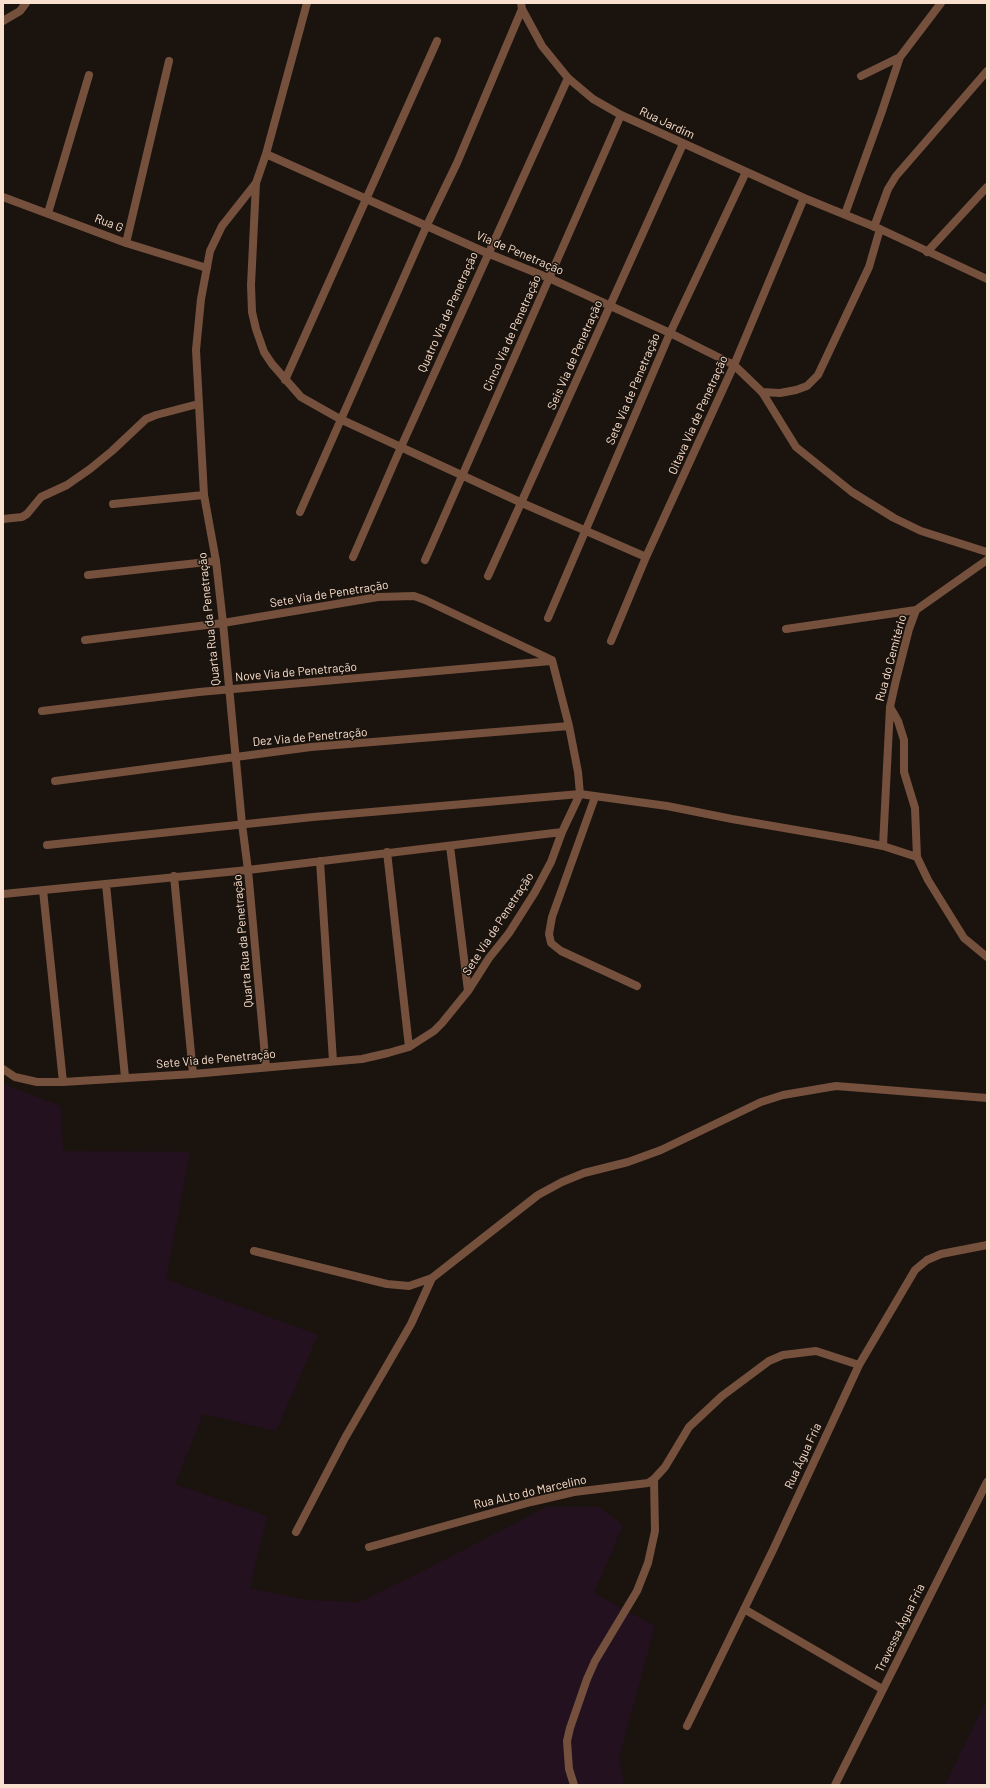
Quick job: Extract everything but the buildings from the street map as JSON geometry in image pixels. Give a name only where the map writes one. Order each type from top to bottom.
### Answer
[{"type":"street","points":[[3,21],[20,11],[26,3]]},
{"type":"street","points":[[307,3],[266,154],[256,184],[251,285],[252,312],[264,352],[285,380],[301,397],[340,419],[522,503],[646,557]]},
{"type":"street","points":[[845,214],[900,57],[941,3]]},
{"type":"street","points":[[300,512],[427,225],[460,156],[522,6]]},
{"type":"street","name":"Rua Jardim","points":[[522,6],[542,46],[568,78],[593,99],[621,115],[683,144],[804,198],[877,228],[987,279]]},
{"type":"street","points":[[285,380],[437,41]]},
{"type":"street","points":[[861,76],[900,57]]},
{"type":"street","points":[[126,243],[169,60]]},
{"type":"street","points":[[762,392],[780,393],[796,390],[807,386],[818,375],[869,267],[877,228],[888,189],[896,176],[987,71]]},
{"type":"street","points":[[48,213],[89,75]]},
{"type":"street","name":"Quatro Via de Penetração","points":[[354,557],[487,253],[568,78]]},
{"type":"street","name":"Cinco Via de Penetração","points":[[425,560],[464,476],[511,362],[621,115]]},
{"type":"street","name":"Seis Via de Penetração","points":[[488,576],[683,144]]},
{"type":"street","name":"Via de Penetração","points":[[266,154],[487,253],[549,278],[670,333],[734,365],[762,392],[779,422],[796,447],[852,492],[894,518],[921,531],[987,552]]},
{"type":"street","name":"Sete Via de Penetração","points":[[548,618],[670,333],[746,172]]},
{"type":"street","name":"Quarta Rua da Penetração","points":[[256,184],[222,226],[210,251],[201,299],[196,350],[204,495],[216,560],[223,623],[266,1067]]},
{"type":"street","points":[[927,252],[987,187]]},
{"type":"street","name":"Rua G","points":[[3,197],[126,243],[207,268]]},
{"type":"street","name":"Oitava Via de Penetração","points":[[611,641],[646,557],[734,365],[804,198]]},
{"type":"street","points":[[3,518],[14,518],[27,514],[40,497],[67,485],[90,469],[112,451],[146,419],[156,414],[198,404]]},
{"type":"street","points":[[113,504],[204,495]]},
{"type":"street","points":[[88,575],[216,560]]},
{"type":"street","name":"Rua do Cemitério","points":[[883,846],[890,707],[909,629],[916,610],[987,560]]},
{"type":"street","name":"Sete Via de Penetração","points":[[85,640],[223,623],[378,597],[414,596],[443,608],[552,660]]},
{"type":"street","points":[[786,629],[916,610]]},
{"type":"street","points":[[552,660],[569,726],[578,772],[580,794]]},
{"type":"street","name":"Nove Via de Penetração","points":[[42,711],[199,692],[552,660]]},
{"type":"street","points":[[890,707],[898,721],[904,740],[904,772],[915,808],[917,857],[928,880],[964,938],[987,957]]},
{"type":"street","name":"Dez Via de Penetração","points":[[55,781],[312,747],[569,726]]},
{"type":"street","points":[[47,844],[242,824],[580,794],[667,806],[883,846],[917,857]]},
{"type":"street","name":"Sete Via de Penetração","points":[[3,1069],[15,1077],[37,1082],[63,1082],[192,1074],[362,1059],[388,1054],[409,1046],[434,1031],[468,991],[535,892],[551,862],[562,832],[580,794]]},
{"type":"street","points":[[595,797],[552,918],[549,934],[552,943],[561,951],[637,986]]},
{"type":"street","points":[[3,894],[174,876],[248,870],[386,852],[450,846],[562,832]]},
{"type":"street","points":[[450,846],[468,991]]},
{"type":"street","points":[[386,852],[409,1046]]},
{"type":"street","points":[[320,861],[334,1061]]},
{"type":"street","points":[[174,876],[192,1074]]},
{"type":"street","points":[[106,884],[126,1078]]},
{"type":"street","points":[[44,890],[63,1082]]},
{"type":"street","points":[[254,1251],[399,1286],[418,1284],[432,1278],[538,1194],[584,1173],[628,1162],[661,1150],[712,1127],[749,1106],[769,1099],[809,1090],[836,1086],[987,1098]]},
{"type":"street","name":"Rua Água Fria","points":[[687,1726],[859,1365],[915,1270],[927,1260],[941,1254],[987,1245]]},
{"type":"street","points":[[296,1532],[345,1438],[412,1324],[432,1278]]},
{"type":"street","points":[[574,1785],[569,1769],[567,1741],[570,1728],[587,1679],[595,1661],[636,1591],[648,1563],[655,1531],[654,1480],[665,1467],[689,1427],[722,1396],[769,1361],[783,1355],[816,1351],[859,1365]]},
{"type":"street","name":"Rua ALto do Marcelino","points":[[369,1547],[531,1502],[588,1490],[641,1485],[654,1480]]},
{"type":"street","name":"Travessa Água Fria","points":[[835,1785],[987,1482]]},
{"type":"street","points":[[744,1609],[882,1689]]},
{"type":"shaded area","points":[[3,1084],[61,1106],[63,1151],[190,1152],[166,1279],[318,1335],[276,1431],[203,1414],[175,1484],[267,1516],[250,1588],[307,1600],[359,1602],[421,1572],[546,1507],[599,1507],[623,1525],[594,1593],[655,1626],[619,1758],[624,1785],[3,1785]]},
{"type":"shaded area","points":[[987,1699],[987,1785],[945,1785]]}]
